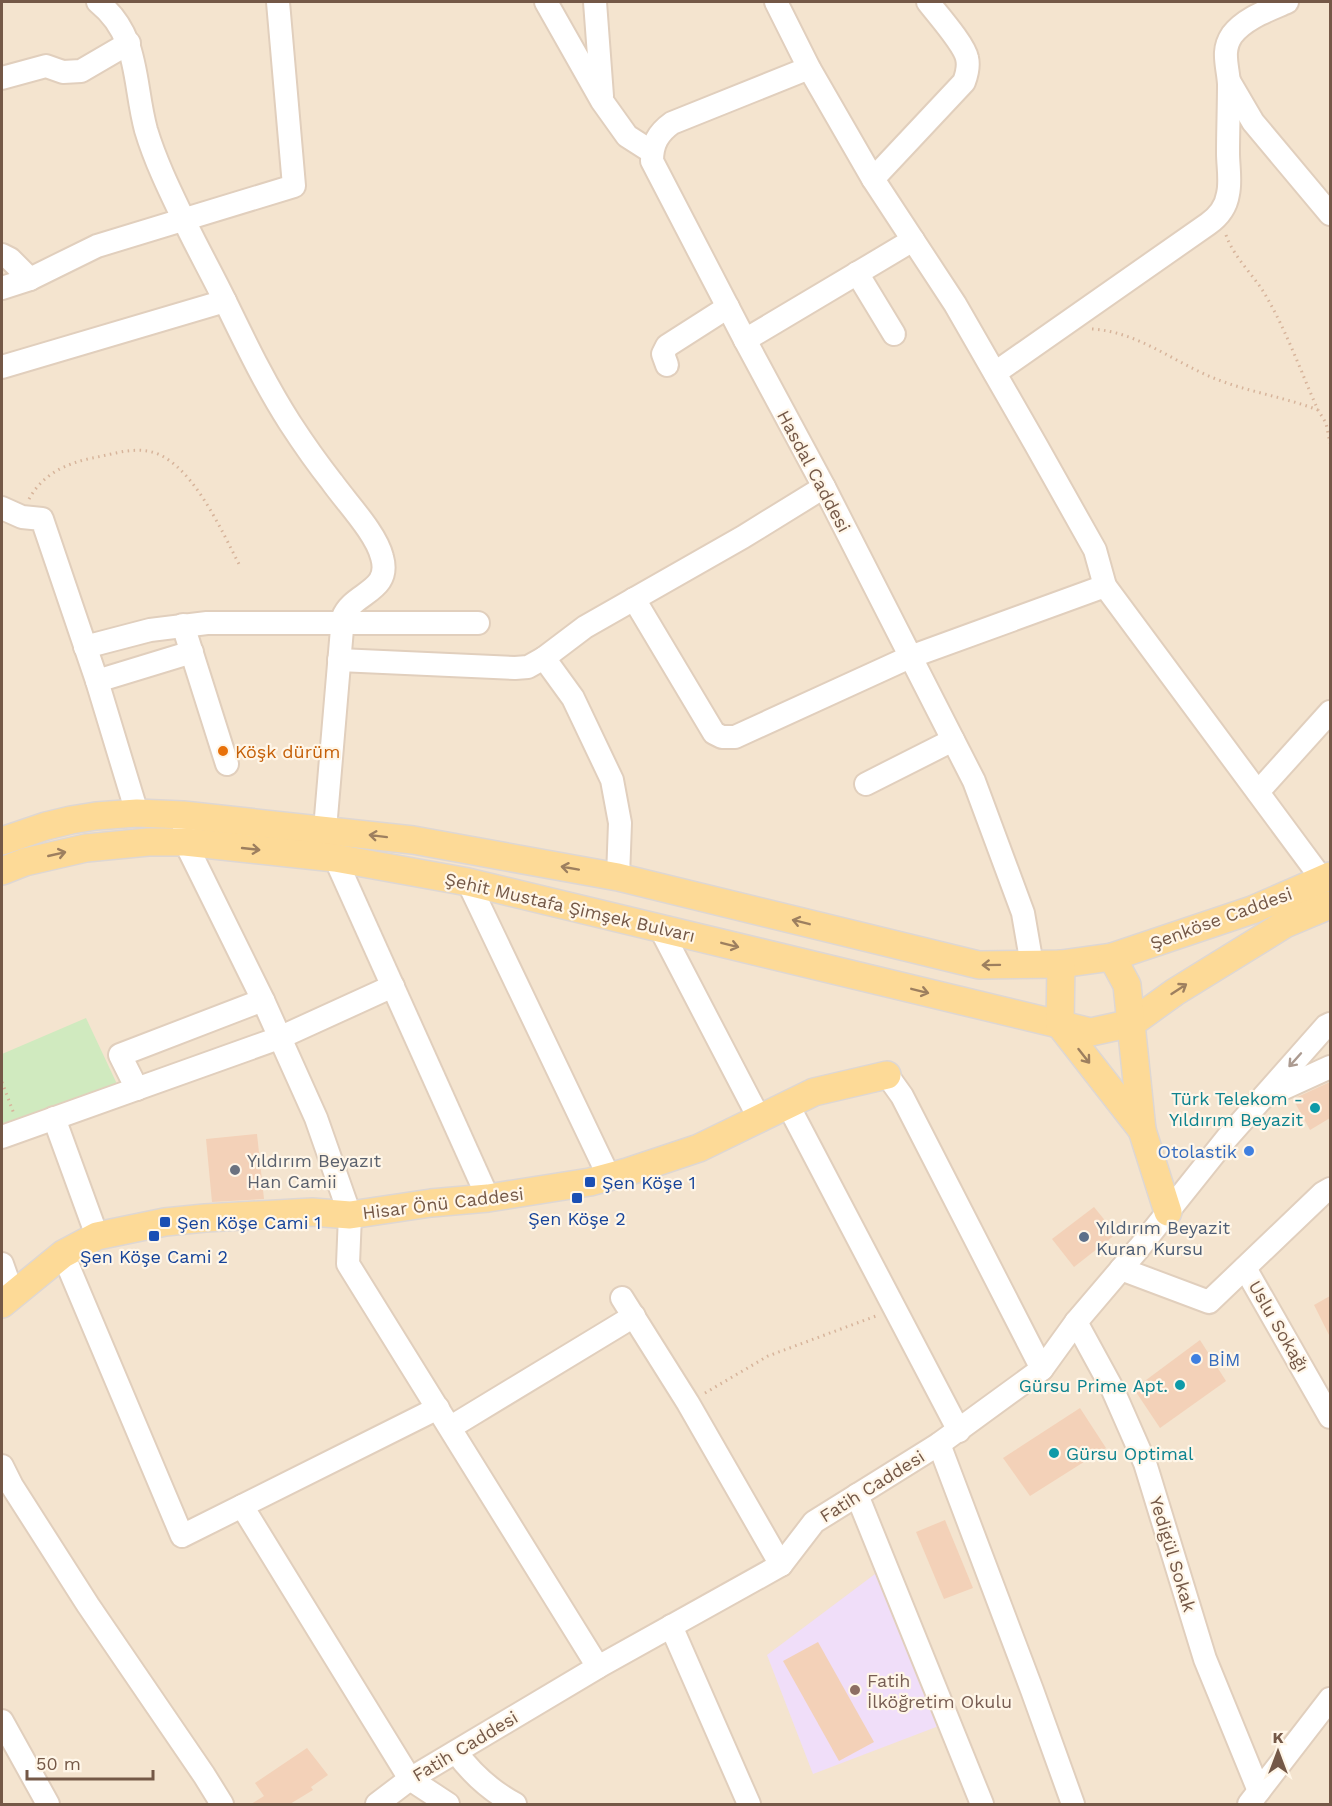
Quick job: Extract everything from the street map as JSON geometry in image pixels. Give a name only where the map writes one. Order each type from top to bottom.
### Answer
[{"type":"main road","name":"Şehit Mustafa Şimşek Bulvarı","points":[[2,841],[71,820],[137,813],[183,815],[325,829],[413,840],[618,877],[979,965],[1060,964],[1112,957]]},
{"type":"main road","name":"Şehit Mustafa Şimşek Bulvarı","points":[[2,871],[25,862],[86,848],[148,842],[185,842],[335,858],[468,882],[1091,1032],[1132,1023]]},
{"type":"main road","name":"Şenköse Caddesi","points":[[1112,957],[1252,909],[1327,877]]},
{"type":"main road","name":"Şenköse Caddesi","points":[[1132,1023],[1174,992],[1285,924],[1330,905]]},
{"type":"main road","points":[[1112,957],[1127,985],[1142,1130],[1168,1212]]},
{"type":"main road","points":[[1060,964],[1060,1025],[1142,1130]]},
{"type":"main road","name":"Hisar Önü Caddesi","points":[[7,1299],[63,1254],[97,1236],[165,1222],[312,1212],[350,1215],[552,1189],[609,1177],[699,1148],[814,1092],[887,1075]]},
{"type":"street","points":[[98,2],[118,22],[129,43],[135,63],[140,105],[155,156],[183,219],[250,352],[289,421],[316,462],[356,513],[381,554],[383,570],[377,586],[349,605],[342,622],[325,829]]},
{"type":"street","points":[[2,288],[30,279],[98,246],[294,186],[278,2]]},
{"type":"street","points":[[546,2],[602,101],[627,136],[652,152],[658,136],[672,123],[809,68]]},
{"type":"street","points":[[595,2],[602,101]]},
{"type":"street","points":[[776,2],[809,68],[873,179],[955,304],[1095,550],[1105,586],[1258,792],[1327,877]]},
{"type":"street","points":[[873,179],[964,82],[966,76],[968,64],[965,51],[928,2]]},
{"type":"street","points":[[994,373],[1208,224],[1223,209],[1229,188],[1229,81],[1225,58],[1231,36],[1244,23],[1287,2]]},
{"type":"street","points":[[2,78],[46,66],[63,72],[81,71],[129,43]]},
{"type":"street","points":[[1229,81],[1253,122],[1330,214]]},
{"type":"street","name":"Hasdal Caddesi","points":[[652,152],[652,160],[824,487],[974,781],[1023,913],[1032,965]]},
{"type":"street","points":[[745,340],[913,240]]},
{"type":"street","points":[[2,255],[10,259],[30,279]]},
{"type":"street","points":[[856,273],[894,334]]},
{"type":"street","points":[[2,367],[225,301]]},
{"type":"street","points":[[666,365],[663,354],[667,346],[728,307]]},
{"type":"street","points":[[339,660],[528,667],[544,658],[585,627],[743,537],[824,487]]},
{"type":"street","points":[[2,508],[22,518],[42,519],[97,681],[137,813]]},
{"type":"street","points":[[634,599],[714,733],[722,737],[735,737],[910,657],[1105,586]]},
{"type":"street","points":[[85,647],[150,630],[231,622],[478,623]]},
{"type":"street","points":[[183,625],[227,764]]},
{"type":"street","points":[[97,681],[192,652]]},
{"type":"street","points":[[544,658],[573,698],[612,780],[620,823],[618,877]]},
{"type":"street","points":[[1258,792],[1330,712]]},
{"type":"street","points":[[866,784],[953,740]]},
{"type":"street","points":[[183,815],[185,842],[263,1000],[316,1118],[350,1215],[348,1264],[598,1666]]},
{"type":"street","points":[[335,858],[488,1198]]},
{"type":"street","points":[[468,882],[609,1177]]},
{"type":"street","points":[[660,928],[760,1120]]},
{"type":"street","points":[[11,1134],[279,1038],[393,986]]},
{"type":"street","points":[[137,1089],[120,1055],[263,1000]]},
{"type":"street","name":"Fatih Caddesi","points":[[378,1804],[410,1779],[598,1666],[781,1565],[814,1522],[959,1431],[1042,1369],[1076,1322],[1262,1098],[1330,1024]]},
{"type":"street","points":[[1262,1098],[1330,1066]]},
{"type":"street","points":[[887,1075],[902,1096],[1042,1369]]},
{"type":"street","points":[[788,1105],[959,1431]]},
{"type":"street","points":[[54,1118],[97,1236]]},
{"type":"street","points":[[1121,1269],[1209,1302],[1323,1193],[1330,1189]]},
{"type":"street","points":[[63,1254],[182,1536],[438,1407]]},
{"type":"street","points":[[2,1264],[7,1299]]},
{"type":"street","name":"Uslu Sokağı","points":[[1245,1268],[1330,1413]]},
{"type":"street","points":[[451,1427],[628,1307],[688,1403],[781,1565]]},
{"type":"street","name":"Yedigül Sokak","points":[[1076,1322],[1112,1388],[1145,1463],[1205,1659],[1254,1798]]},
{"type":"street","points":[[939,1444],[1073,1804]]},
{"type":"street","points":[[5,1481],[222,1804]]},
{"type":"street","points":[[856,1495],[982,1804]]},
{"type":"street","points":[[242,1506],[410,1779],[448,1804]]},
{"type":"street","points":[[671,1626],[749,1804]]},
{"type":"street","points":[[1254,1798],[1330,1699]]},
{"type":"street","points":[[2,1721],[48,1804]]},
{"type":"street","points":[[456,1752],[487,1787],[515,1804]]},
{"type":"path","points":[[1223,209],[1224,229],[1230,246],[1267,297],[1326,423],[1330,443]]},
{"type":"path","points":[[1058,328],[1096,329],[1127,336],[1151,345],[1182,363],[1219,380],[1318,410]]},
{"type":"path","points":[[22,518],[34,490],[57,469],[86,459],[137,450],[149,451],[169,459],[182,472],[217,521],[240,566]]},
{"type":"path","points":[[2,1082],[11,1134]]},
{"type":"path","points":[[688,1403],[768,1356],[895,1309]]},
{"type":"shaded area","points":[[2,2],[1330,2],[1330,1804],[2,1804]]},
{"type":"shaded area","name":"Fatih İlköğretim Okulu","points":[[883,1568],[944,1724],[813,1774],[767,1655]]},
{"type":"green space","points":[[86,1018],[117,1084],[2,1124],[2,1054]]},
{"type":"building","name":"Türk Telekom - Yıldırım Beyazit","points":[[1330,1082],[1330,1118],[1310,1130],[1293,1099]]},
{"type":"building","name":"Yıldırım Beyazıt Han Camii","points":[[257,1134],[264,1199],[212,1202],[206,1139]]},
{"type":"building","name":"Yıldırım Beyazit Kuran Kursu","points":[[1094,1207],[1116,1234],[1074,1267],[1052,1239]]},
{"type":"building","points":[[1330,1296],[1330,1337],[1314,1305]]},
{"type":"building","name":"Gürsu Prime Apt.","points":[[1200,1340],[1226,1381],[1160,1428],[1134,1389]]},
{"type":"building","name":"Gürsu Optimal","points":[[1080,1408],[1106,1448],[1030,1496],[1003,1458]]},
{"type":"building","points":[[945,1520],[973,1588],[944,1599],[916,1532]]},
{"type":"building","points":[[818,1642],[874,1742],[839,1761],[783,1661]]},
{"type":"building","points":[[307,1748],[328,1775],[311,1787],[313,1790],[290,1804],[251,1804],[264,1796],[255,1783]]},
{"type":"place","name":"Köşk dürüm","points":[[223,751]]},
{"type":"place","name":"Türk Telekom - Yıldırım Beyazit","points":[[1315,1108]]},
{"type":"place","name":"Otolastik","points":[[1249,1151]]},
{"type":"place","name":"Yıldırım Beyazıt Han Camii","points":[[235,1170]]},
{"type":"place","name":"Şen Köşe 1","points":[[590,1182]]},
{"type":"place","name":"Şen Köşe 2","points":[[577,1198]]},
{"type":"place","name":"Şen Köşe Cami 1","points":[[165,1222]]},
{"type":"place","name":"Şen Köşe Cami 2","points":[[154,1236]]},
{"type":"place","name":"Yıldırım Beyazit Kuran Kursu","points":[[1084,1237]]},
{"type":"place","name":"BİM","points":[[1196,1359]]},
{"type":"place","name":"Gürsu Prime Apt.","points":[[1180,1385]]},
{"type":"place","name":"Gürsu Optimal","points":[[1054,1453]]},
{"type":"place","name":"Fatih İlköğretim Okulu","points":[[855,1690]]}]
